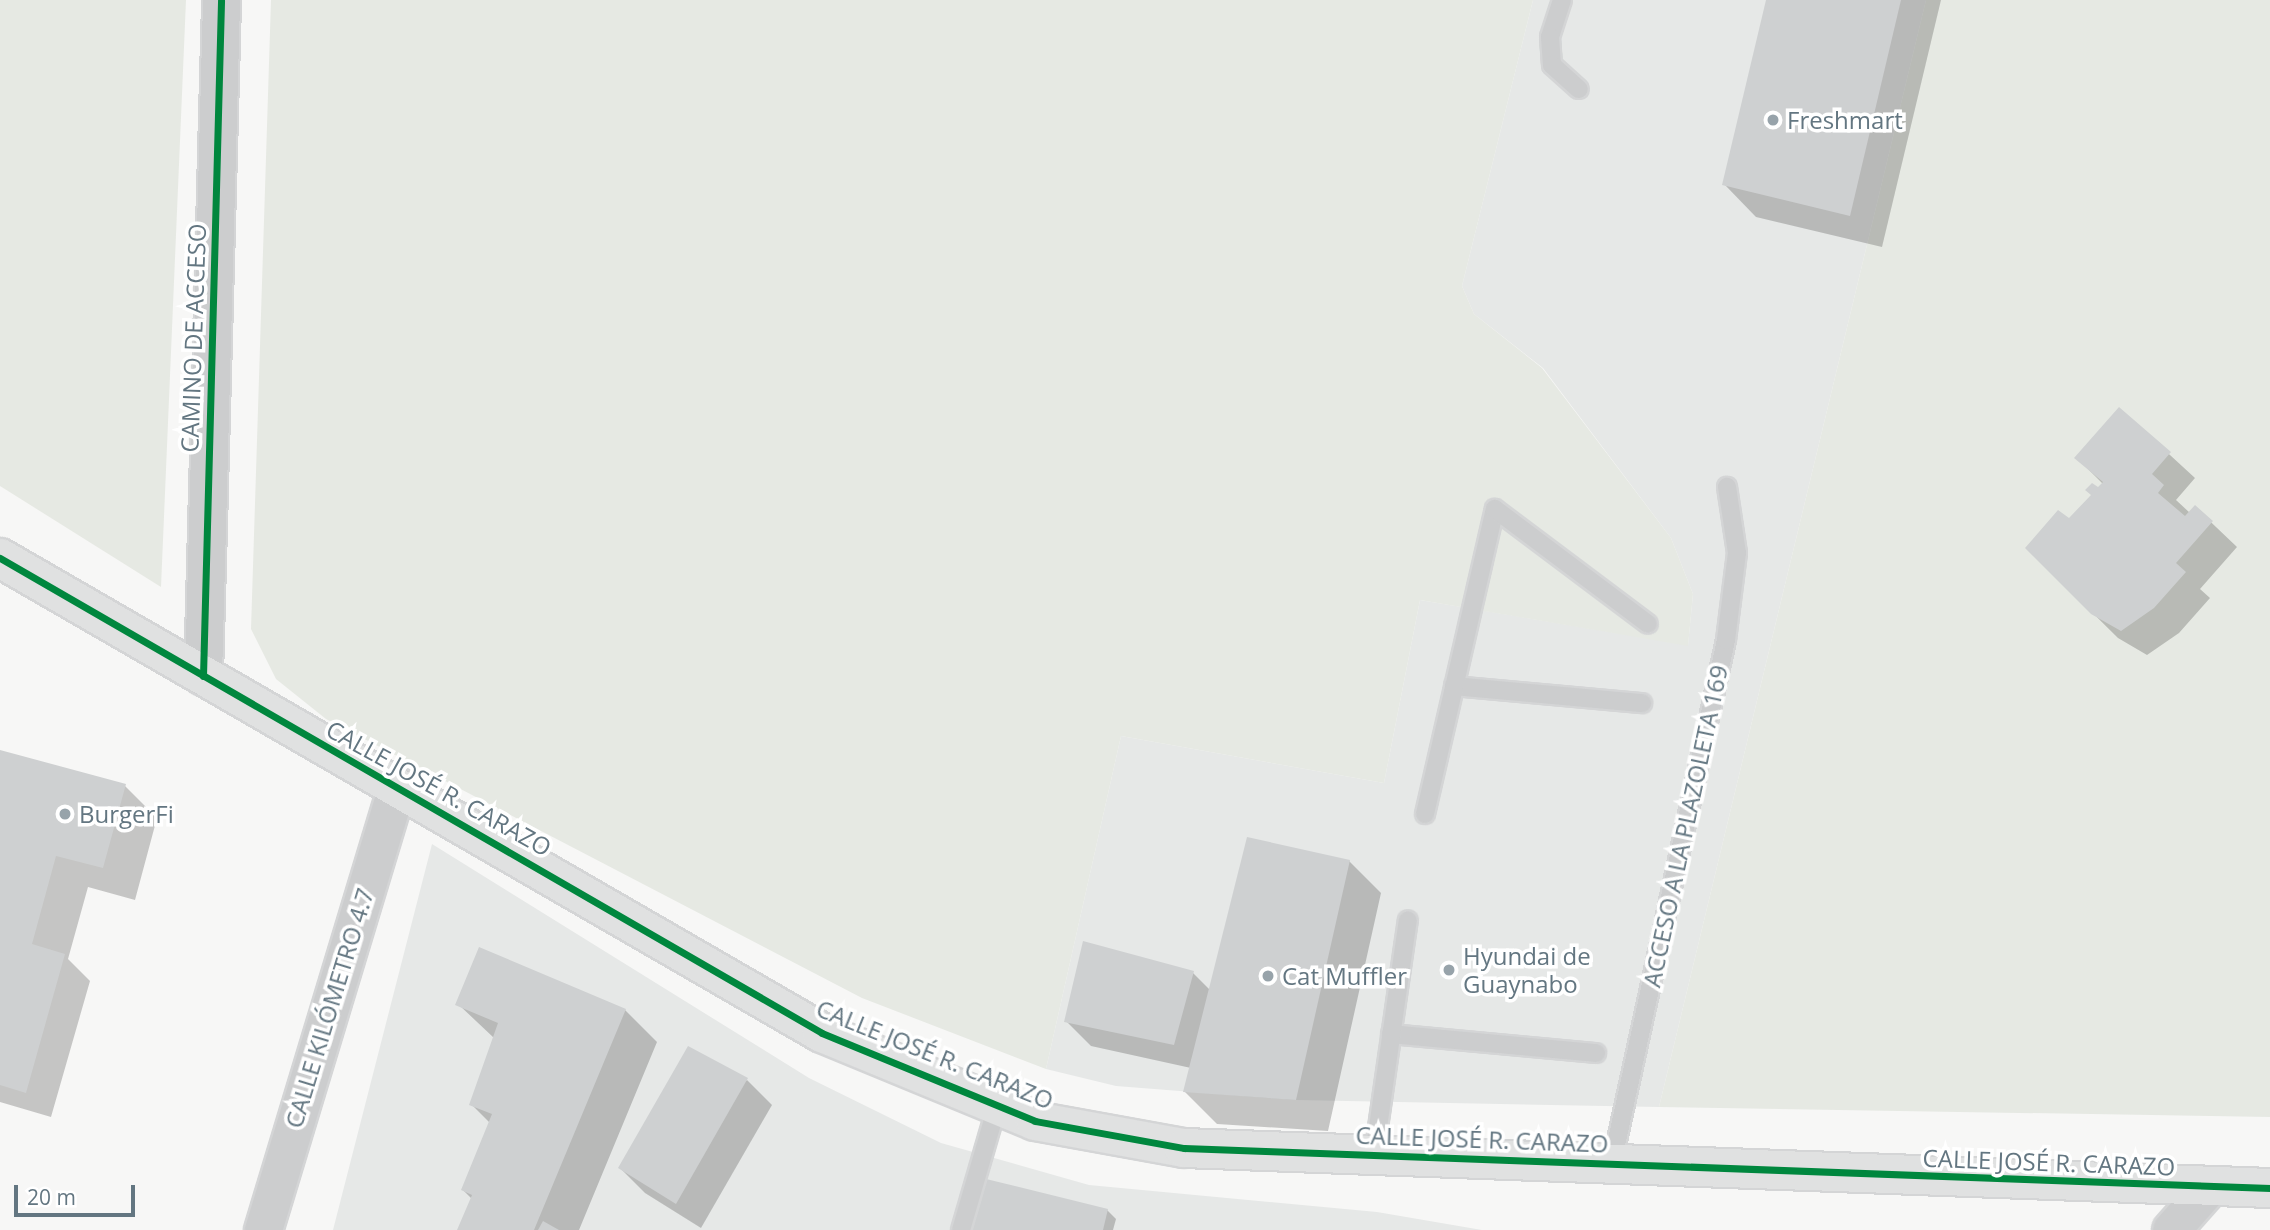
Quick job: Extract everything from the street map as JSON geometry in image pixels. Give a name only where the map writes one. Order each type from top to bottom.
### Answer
[{"type":"street","name":"CAMINO DE ACCESO","points":[[203,676],[221,0]]},
{"type":"street","name":"CALLE JOSÉ R. CARAZO","points":[[0,558],[822,1032],[1035,1121],[1184,1148],[2270,1188]]},
{"type":"street","name":"CALLE KILÓMETRO 4.7","points":[[263,1230],[397,786]]},
{"type":"street","points":[[2171,1230],[2209,1187]]},
{"type":"lane","points":[[1562,0],[1550,37],[1552,65],[1578,89]]},
{"type":"lane","name":"ACCESO A LA PLAZOLETA 169","points":[[1612,1163],[1726,640],[1737,553],[1727,487]]},
{"type":"lane","points":[[1424,814],[1495,509],[1648,624]]},
{"type":"lane","points":[[1454,686],[1642,703]]},
{"type":"lane","points":[[1374,1154],[1408,920]]},
{"type":"lane","points":[[1391,1034],[1596,1053]]},
{"type":"lane","points":[[961,1230],[997,1106]]},
{"type":"shaded area","points":[[0,0],[186,0],[161,587],[0,486]]},
{"type":"shaded area","points":[[271,0],[1533,0],[1462,286],[1474,314],[1542,368],[1671,538],[1693,594],[1688,646],[1420,600],[1384,783],[1121,736],[1046,1069],[862,998],[326,719],[276,679],[251,629]]},
{"type":"shaded area","points":[[1533,0],[1926,0],[1659,1107],[1296,1100],[1116,1086],[1046,1069],[1121,736],[1384,783],[1420,600],[1688,645],[1693,594],[1671,538],[1543,368],[1474,314],[1462,286]]},
{"type":"shaded area","points":[[1926,0],[2270,0],[2270,1117],[1659,1107]]},
{"type":"shaded area","points":[[432,844],[809,1078],[941,1143],[1089,1185],[1377,1212],[1482,1230],[333,1230]]},
{"type":"building","points":[[1766,0],[1901,0],[1850,216],[1722,185]]},
{"type":"building","points":[[2119,407],[2171,452],[2152,474],[2164,485],[2158,493],[2185,516],[2195,505],[2213,521],[2176,563],[2186,572],[2154,608],[2121,631],[2091,614],[2025,548],[2058,510],[2069,518],[2091,495],[2085,490],[2092,483],[2098,487],[2103,482],[2074,458]]},
{"type":"building","points":[[0,750],[126,784],[103,868],[56,856],[32,944],[65,954],[26,1093],[0,1085]]},
{"type":"building","name":"Cat Muffler","points":[[1247,837],[1350,860],[1296,1100],[1183,1092]]},
{"type":"building","points":[[1083,941],[1194,971],[1174,1045],[1064,1022]]},
{"type":"building","points":[[479,947],[626,1009],[534,1230],[457,1230],[472,1195],[461,1190],[492,1114],[469,1105],[498,1023],[455,1005]]},
{"type":"building","points":[[688,1046],[748,1078],[676,1204],[618,1168]]},
{"type":"building","points":[[982,1178],[1108,1209],[1103,1230],[969,1230]]},
{"type":"building","points":[[543,1221],[559,1230],[538,1230]]},
{"type":"cycle path","points":[[203,676],[221,0]]},
{"type":"cycle path","points":[[0,558],[822,1033],[1035,1121],[1184,1148],[2270,1188]]},
{"type":"place","name":"Freshmart","points":[[1773,120]]},
{"type":"place","name":"BurgerFi","points":[[65,814]]},
{"type":"place","name":"Hyundai de Guaynabo","points":[[1449,970]]},
{"type":"place","name":"Cat Muffler","points":[[1268,976]]}]
